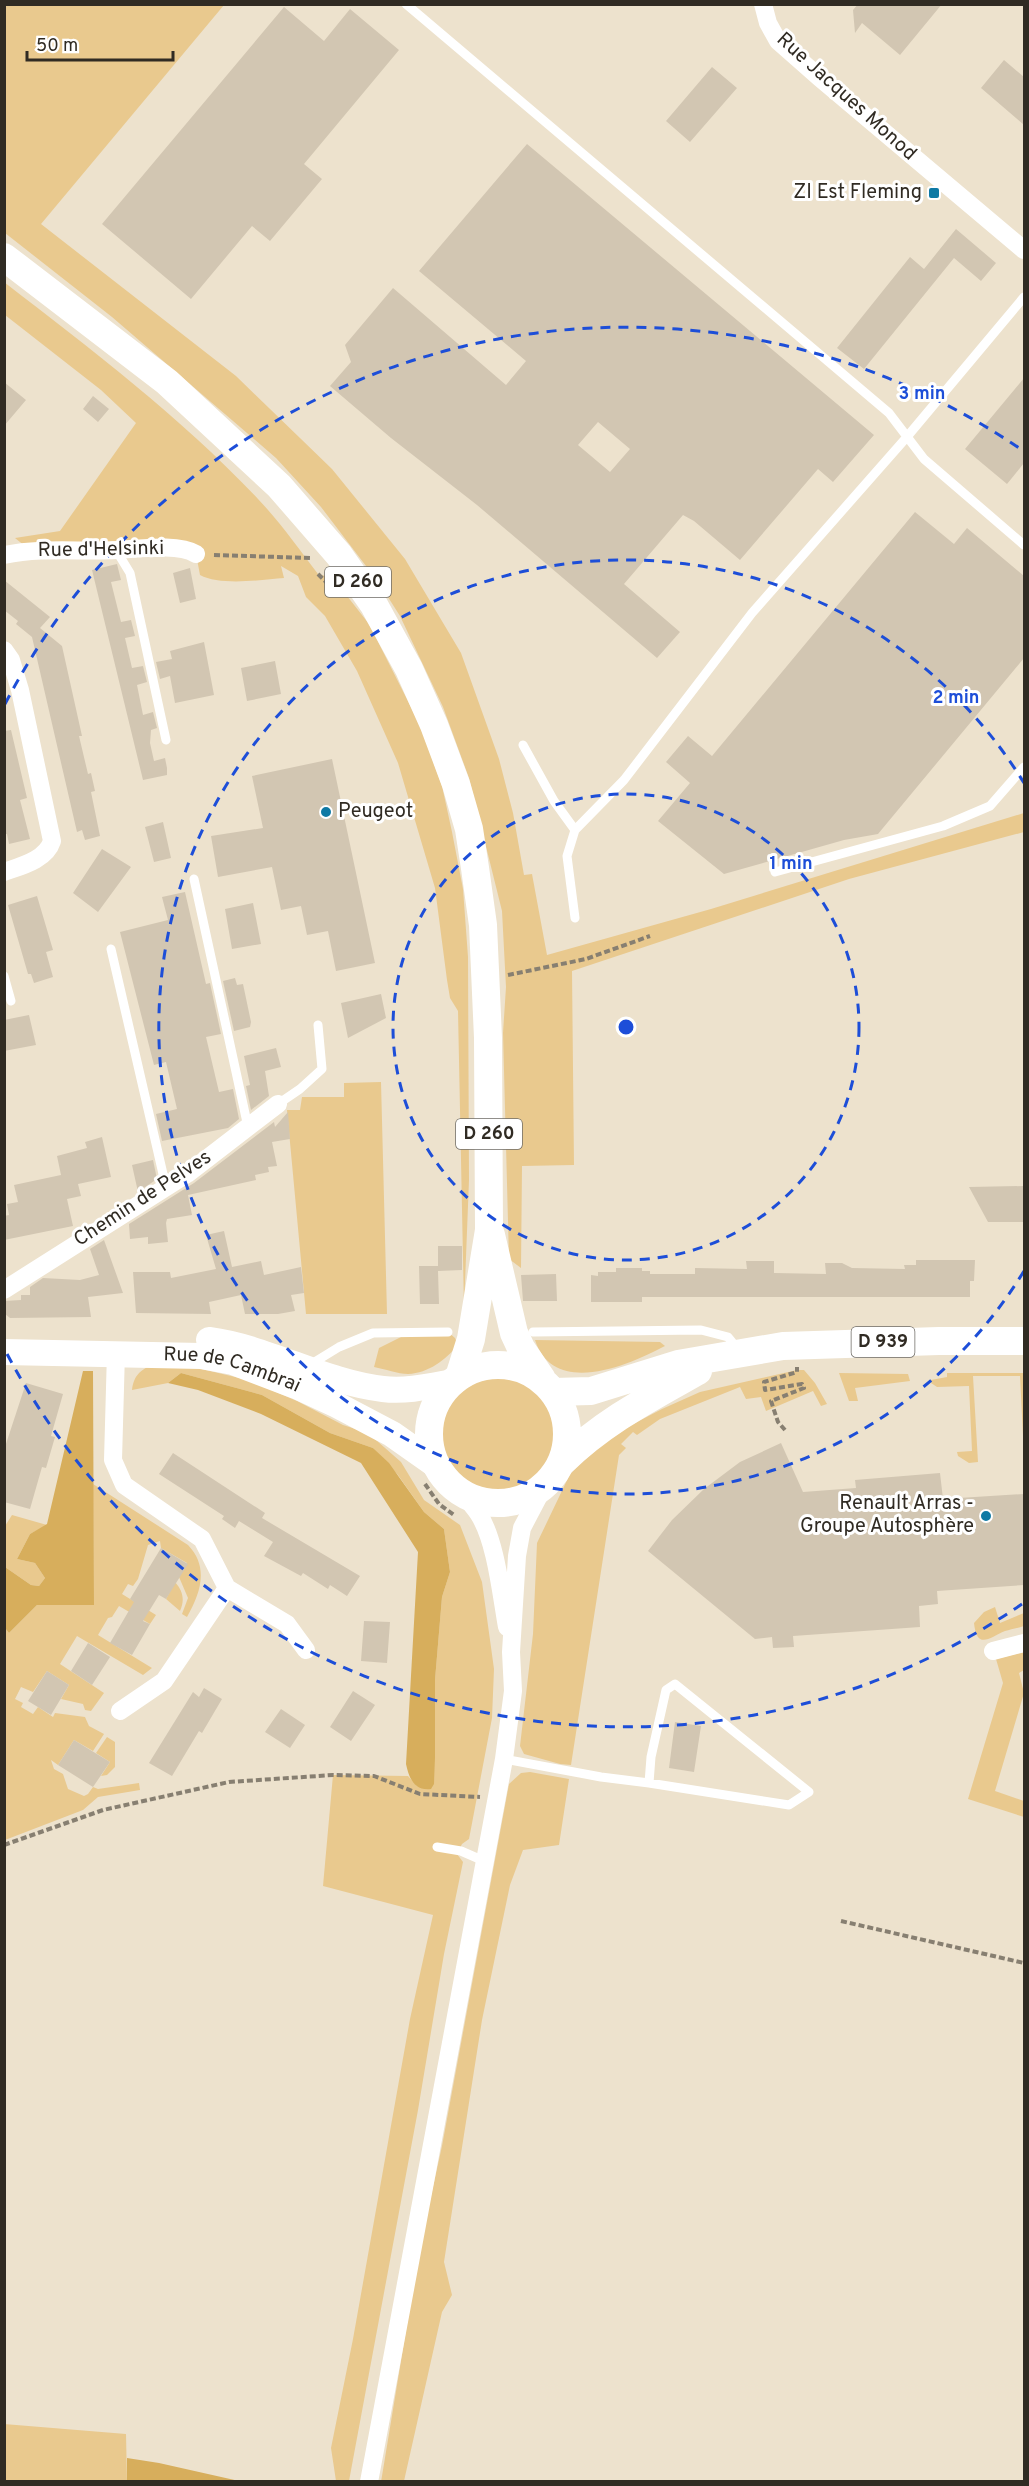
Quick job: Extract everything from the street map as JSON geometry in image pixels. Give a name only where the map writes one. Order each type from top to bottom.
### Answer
[{"type":"main road","name":"D 260","points":[[4,257],[167,382],[271,478],[339,555],[374,605],[409,669],[434,725],[456,784],[468,829],[483,925],[485,977],[489,1230],[471,1339],[456,1379]]},
{"type":"main road","name":"D 260","points":[[489,1230],[514,1333],[521,1348],[549,1387]]},
{"type":"main road","name":"Rue de Cambrai","points":[[4,1337],[176,1338],[212,1341],[243,1347],[331,1377],[384,1389],[425,1387],[456,1379]]},
{"type":"main road","name":"D 939","points":[[549,1387],[591,1391],[678,1364],[783,1346],[829,1343],[1024,1341]]},
{"type":"main road","name":"Rue de Cambrai","points":[[4,1352],[116,1352],[201,1356],[233,1362],[296,1386],[392,1434],[428,1471]]},
{"type":"main road","name":"D 939","points":[[561,1463],[601,1428],[650,1396],[732,1355]]},
{"type":"main road","points":[[494,1365],[512,1366],[529,1372],[549,1387],[562,1408],[567,1426],[567,1439],[561,1463],[544,1486],[532,1494],[505,1503],[463,1508],[444,1478],[428,1471],[429,1427],[436,1402],[456,1379],[476,1369],[494,1365]]},
{"type":"street","name":"Rue Jacques Monod","points":[[763,4],[768,23],[778,40],[829,86],[1024,250]]},
{"type":"street","name":"Rue d'Helsinki","points":[[4,555],[30,550],[141,548],[189,550],[196,554]]},
{"type":"street","points":[[4,650],[11,660],[20,690],[52,841],[50,848],[35,860],[4,872]]},
{"type":"street","name":"Chemin de Pelves","points":[[4,1290],[166,1187],[278,1104]]},
{"type":"street","points":[[116,1352],[114,1460],[124,1485],[202,1539],[227,1588],[287,1624],[306,1650]]},
{"type":"street","points":[[369,2481],[504,1759],[513,1691],[511,1652],[517,1556],[522,1528],[544,1486]]},
{"type":"street","points":[[463,1508],[479,1514],[485,1531],[496,1567],[511,1652]]},
{"type":"street","points":[[120,1711],[164,1681],[227,1588]]},
{"type":"street","points":[[993,1651],[1024,1643]]},
{"type":"lane","points":[[406,4],[889,413],[924,459],[1024,545]]},
{"type":"lane","points":[[575,918],[567,856],[575,830],[624,780],[752,613],[906,438],[1024,297]]},
{"type":"lane","points":[[116,550],[130,573],[166,740]]},
{"type":"lane","points":[[523,745],[554,801],[575,830]]},
{"type":"lane","points":[[775,872],[943,826],[962,818],[990,806],[1024,767]]},
{"type":"lane","points":[[194,879],[248,1127]]},
{"type":"lane","points":[[111,949],[166,1187]]},
{"type":"lane","points":[[4,976],[11,1001]]},
{"type":"lane","points":[[278,1104],[300,1089],[321,1069],[318,1024]]},
{"type":"lane","points":[[533,1332],[701,1330],[728,1337],[732,1355]]},
{"type":"lane","points":[[306,1368],[339,1347],[373,1333],[448,1332]]},
{"type":"lane","points":[[504,1759],[601,1778],[649,1783],[789,1805],[809,1792],[675,1684],[666,1690],[651,1757],[649,1783]]},
{"type":"lane","points":[[437,1847],[461,1851],[484,1861]]},
{"type":"path","points":[[196,554],[318,557]]},
{"type":"path","points":[[318,574],[331,587]]},
{"type":"path","points":[[485,977],[520,974],[586,959],[650,936]]},
{"type":"path","points":[[785,1430],[778,1422],[771,1401],[804,1388],[802,1384],[765,1390],[765,1382],[797,1372],[797,1366]]},
{"type":"path","points":[[428,1471],[439,1504],[463,1508]]},
{"type":"path","points":[[4,1845],[103,1810],[229,1782],[333,1775],[374,1776],[420,1794],[484,1798],[486,1790]]},
{"type":"path","points":[[841,1921],[1024,1963]]},
{"type":"shaded area","points":[[4,5],[224,5],[41,224],[236,376],[332,469],[405,559],[461,653],[499,759],[513,813],[524,875],[532,874],[547,955],[711,909],[1024,813],[1024,832],[849,879],[572,971],[574,1165],[522,1166],[521,1268],[509,1259],[503,1033],[506,987],[502,911],[469,778],[443,707],[400,616],[379,583],[321,507],[276,458],[112,317],[5,233]]},
{"type":"shaded area","points":[[4,282],[136,386],[199,440],[266,508],[318,574],[333,578],[369,624],[420,725],[442,786],[463,889],[468,957],[469,1180],[464,1308],[458,1011],[450,998],[435,888],[398,763],[357,671],[325,616],[306,597],[298,576],[281,566],[284,578],[218,580],[200,575],[196,554],[30,550],[15,538],[60,531],[136,423],[101,390],[5,315]]},
{"type":"shaded area","points":[[381,1082],[387,1314],[306,1314],[287,1110],[300,1110],[302,1097],[344,1097],[344,1083]]},
{"type":"shaded area","points":[[411,1332],[448,1332],[455,1338],[458,1345],[436,1365],[416,1373],[400,1373],[374,1367],[379,1348]]},
{"type":"shaded area","points":[[535,1340],[660,1342],[665,1346],[613,1368],[594,1372],[575,1372],[558,1368],[545,1358]]},
{"type":"shaded area","points":[[154,1364],[193,1367],[248,1380],[297,1401],[343,1425],[368,1433],[401,1462],[424,1500],[460,1525],[482,1582],[494,1669],[492,1718],[469,1839],[462,1844],[457,1854],[463,1862],[444,1954],[418,2110],[349,2481],[336,2481],[331,2448],[353,2339],[410,2019],[433,1915],[323,1886],[333,1775],[408,1776],[417,1786],[434,1784],[435,1680],[442,1597],[450,1572],[444,1529],[424,1512],[398,1475],[373,1448],[330,1433],[262,1395],[181,1373],[168,1383],[132,1390],[138,1374]]},
{"type":"shaded area","points":[[804,1370],[815,1383],[827,1404],[821,1406],[813,1391],[766,1411],[761,1397],[746,1399],[740,1387],[660,1419],[637,1435],[633,1432],[621,1444],[626,1448],[619,1455],[571,1765],[524,1754],[520,1746],[533,1634],[537,1543],[570,1474],[610,1436],[662,1409],[700,1392]]},
{"type":"shaded area","points":[[83,1371],[93,1371],[94,1605],[37,1605],[9,1633],[5,1628],[5,1567],[31,1585],[39,1586],[45,1578],[35,1563],[17,1559],[30,1534],[47,1524]]},
{"type":"shaded area","points":[[181,1373],[262,1395],[330,1433],[373,1448],[389,1463],[424,1512],[444,1529],[450,1572],[442,1597],[435,1680],[434,1784],[431,1789],[420,1788],[413,1783],[406,1764],[418,1552],[361,1463],[261,1414],[198,1390],[168,1383]]},
{"type":"shaded area","points":[[839,1373],[908,1374],[910,1381],[855,1388],[858,1401],[849,1401]]},
{"type":"shaded area","points":[[947,1373],[1024,1373],[1024,1456],[1020,1376],[973,1376],[978,1462],[969,1463],[958,1456],[957,1452],[972,1451],[969,1386],[937,1387],[931,1383],[931,1380],[947,1377]]},
{"type":"shaded area","points":[[496,1374],[529,1384],[545,1400],[555,1433],[545,1466],[529,1482],[496,1492],[463,1482],[447,1466],[437,1433],[447,1400],[463,1384]]},
{"type":"shaded area","points":[[93,1484],[188,1545],[199,1562],[201,1580],[199,1589],[187,1617],[182,1614],[188,1598],[179,1577],[187,1563],[161,1548],[160,1541],[148,1545],[138,1579],[133,1586],[128,1584],[122,1594],[156,1615],[150,1624],[119,1606],[112,1617],[108,1618],[98,1635],[152,1668],[143,1675],[77,1636],[60,1664],[104,1693],[91,1711],[85,1710],[83,1704],[61,1699],[69,1685],[47,1671],[33,1692],[21,1687],[15,1699],[23,1703],[21,1707],[33,1714],[38,1707],[53,1717],[55,1713],[85,1717],[89,1726],[104,1734],[93,1751],[74,1740],[58,1765],[51,1760],[54,1769],[63,1774],[68,1789],[84,1796],[93,1787],[98,1789],[139,1783],[140,1790],[98,1797],[83,1810],[5,1840],[5,1628],[9,1633],[37,1605],[94,1605]]},
{"type":"shaded area","points":[[12,1515],[47,1525],[30,1534],[17,1559],[35,1563],[45,1578],[39,1586],[31,1585],[5,1567],[5,1526]]},
{"type":"shaded area","points":[[175,1582],[182,1596],[180,1611],[166,1599]]},
{"type":"shaded area","points":[[995,1607],[1000,1623],[1024,1613],[1024,1626],[985,1640],[981,1639],[978,1637],[974,1623],[984,1612]]},
{"type":"shaded area","points":[[1024,1652],[1024,1670],[1019,1673],[1024,1693],[995,1791],[1024,1801],[1024,1817],[968,1799],[1003,1683],[996,1659]]},
{"type":"shaded area","points":[[107,1737],[115,1742],[115,1767],[107,1775],[101,1776],[110,1762],[96,1753]]},
{"type":"shaded area","points":[[530,1772],[569,1779],[559,1845],[523,1850],[510,1885],[482,2020],[444,2262],[452,2295],[442,2312],[404,2481],[381,2482],[420,2246],[442,2146],[509,1784],[521,1773]]},
{"type":"shaded area","points":[[4,2424],[126,2434],[127,2481],[5,2481]]},
{"type":"shaded area","points":[[127,2458],[159,2463],[239,2481],[127,2481]]},
{"type":"building","points":[[858,4],[942,4],[900,55],[862,23],[855,33],[853,10]]},
{"type":"building","points":[[284,7],[324,41],[350,9],[399,50],[304,164],[322,179],[270,241],[252,226],[191,299],[102,224]]},
{"type":"building","points":[[1004,60],[1024,77],[1024,125],[981,88]]},
{"type":"building","points":[[712,67],[737,88],[690,142],[666,121]]},
{"type":"building","points":[[527,144],[874,435],[833,482],[818,469],[740,560],[694,521],[683,515],[624,584],[680,632],[657,658],[477,505],[391,438],[330,386],[351,362],[345,345],[393,288],[506,385],[526,361],[419,271]],"holes":[[[598,422],[630,449],[610,472],[578,445]]]},
{"type":"building","points":[[956,229],[996,263],[981,281],[954,258],[864,369],[837,348],[910,257],[924,269]]},
{"type":"building","points":[[1024,378],[1024,463],[1007,484],[965,449]]},
{"type":"building","points":[[4,382],[26,400],[4,426]]},
{"type":"building","points":[[93,396],[109,409],[98,422],[83,409]]},
{"type":"building","points":[[915,512],[954,544],[967,528],[1024,576],[1024,658],[878,834],[844,840],[724,874],[658,821],[690,783],[666,762],[688,736],[712,756]]},
{"type":"building","points":[[117,564],[121,580],[111,582],[121,622],[131,620],[135,636],[125,638],[132,668],[143,666],[147,682],[137,685],[143,715],[153,712],[157,728],[151,730],[150,743],[154,761],[165,758],[167,768],[167,775],[143,780],[92,570]]},
{"type":"building","points":[[190,568],[196,599],[180,603],[173,573]]},
{"type":"building","points":[[4,580],[50,617],[40,628],[62,646],[82,736],[79,736],[88,774],[91,773],[95,791],[91,792],[100,836],[85,840],[82,830],[77,832],[32,637],[4,610]]},
{"type":"building","points":[[204,642],[214,695],[175,703],[170,676],[160,679],[156,662],[172,659],[170,651]]},
{"type":"building","points":[[275,661],[281,694],[247,701],[241,668]]},
{"type":"building","points":[[11,730],[27,798],[20,800],[30,839],[9,844],[7,834],[4,834],[4,731]]},
{"type":"building","points":[[332,759],[375,963],[336,971],[328,931],[307,935],[301,906],[281,910],[272,867],[218,877],[211,836],[263,828],[252,776]]},
{"type":"building","points":[[163,822],[171,858],[154,862],[145,827]]},
{"type":"building","points":[[102,849],[131,867],[98,912],[73,893]]},
{"type":"building","points":[[185,892],[206,984],[210,983],[221,1034],[206,1037],[219,1092],[233,1089],[239,1119],[228,1128],[162,1141],[156,1114],[177,1109],[166,1062],[154,1065],[120,932],[168,920],[162,897]]},
{"type":"building","points":[[37,896],[53,950],[46,952],[53,977],[34,983],[31,974],[28,974],[8,905]]},
{"type":"building","points":[[253,903],[261,944],[232,949],[225,909]]},
{"type":"building","points":[[235,978],[237,985],[243,984],[251,1022],[250,1027],[234,1031],[223,981]]},
{"type":"building","points":[[381,994],[386,1018],[348,1038],[341,1003]]},
{"type":"building","points":[[29,1015],[36,1045],[4,1051],[4,1020]]},
{"type":"building","points":[[276,1048],[281,1067],[265,1071],[269,1096],[251,1110],[246,1086],[250,1085],[244,1056]]},
{"type":"building","points":[[288,1112],[290,1139],[272,1142],[277,1166],[268,1167],[269,1172],[255,1175],[256,1180],[188,1195],[192,1215],[167,1219],[168,1242],[148,1244],[148,1237],[130,1239],[129,1224],[194,1183],[274,1122],[275,1127]]},
{"type":"building","points":[[102,1137],[111,1177],[78,1184],[81,1196],[67,1199],[73,1226],[4,1240],[4,1216],[9,1215],[7,1204],[18,1202],[14,1185],[61,1175],[57,1156],[87,1148],[85,1142]]},
{"type":"building","points":[[153,1160],[157,1179],[138,1192],[132,1165]]},
{"type":"building","points":[[1024,1186],[1024,1222],[988,1222],[969,1187]]},
{"type":"building","points":[[224,1231],[232,1267],[261,1261],[264,1275],[301,1267],[304,1293],[291,1295],[295,1311],[278,1314],[245,1314],[241,1295],[209,1302],[211,1314],[136,1313],[133,1272],[170,1272],[171,1278],[216,1269],[206,1235]]},
{"type":"building","points":[[104,1240],[123,1293],[88,1297],[91,1317],[10,1318],[5,1314],[4,1301],[21,1300],[21,1295],[30,1295],[30,1287],[43,1278],[80,1280],[99,1275],[90,1249]]},
{"type":"building","points":[[438,1246],[462,1246],[462,1270],[438,1271],[439,1304],[420,1304],[419,1266],[438,1266]]},
{"type":"building","points":[[916,1260],[975,1260],[974,1281],[970,1281],[970,1297],[642,1297],[642,1302],[591,1302],[591,1275],[598,1276],[598,1272],[616,1272],[616,1268],[642,1268],[642,1271],[650,1271],[650,1274],[695,1274],[695,1268],[747,1269],[746,1261],[774,1261],[774,1273],[826,1274],[825,1263],[842,1263],[852,1268],[905,1269],[904,1265],[916,1265]]},
{"type":"building","points":[[556,1274],[557,1301],[523,1301],[521,1275]]},
{"type":"building","points":[[26,1383],[63,1394],[51,1436],[55,1437],[46,1468],[42,1467],[30,1509],[4,1502],[4,1450]]},
{"type":"building","points":[[781,1443],[803,1492],[856,1488],[855,1480],[940,1473],[943,1499],[1024,1494],[1024,1585],[937,1591],[938,1604],[919,1606],[920,1627],[793,1636],[794,1647],[773,1648],[772,1637],[755,1639],[648,1551],[672,1520],[704,1489],[740,1462]]},
{"type":"building","points":[[173,1453],[265,1513],[262,1518],[360,1576],[347,1596],[330,1585],[328,1589],[303,1573],[301,1576],[264,1556],[273,1542],[239,1521],[235,1528],[222,1519],[224,1516],[159,1474]]},
{"type":"building","points":[[161,1548],[188,1564],[166,1599],[159,1595],[143,1621],[150,1624],[132,1655],[110,1643],[134,1602],[130,1599]]},
{"type":"building","points":[[364,1621],[390,1622],[387,1663],[361,1661]]},
{"type":"building","points":[[88,1643],[110,1657],[92,1685],[71,1671]]},
{"type":"building","points":[[47,1671],[69,1685],[51,1715],[28,1701]]},
{"type":"building","points":[[204,1688],[222,1699],[202,1733],[199,1731],[172,1776],[149,1763],[193,1692],[199,1697]]},
{"type":"building","points":[[353,1691],[375,1705],[351,1741],[330,1727]]},
{"type":"building","points":[[281,1709],[305,1725],[290,1748],[265,1732]]},
{"type":"building","points":[[675,1722],[701,1726],[694,1772],[669,1768]]},
{"type":"building","points":[[74,1740],[110,1762],[93,1787],[58,1765]]},
{"type":"place","name":"ZI Est Fleming","points":[[934,193]]},
{"type":"place","name":"Peugeot","points":[[326,812]]},
{"type":"place","name":"Renault Arras - Groupe Autosphère","points":[[986,1516]]}]
